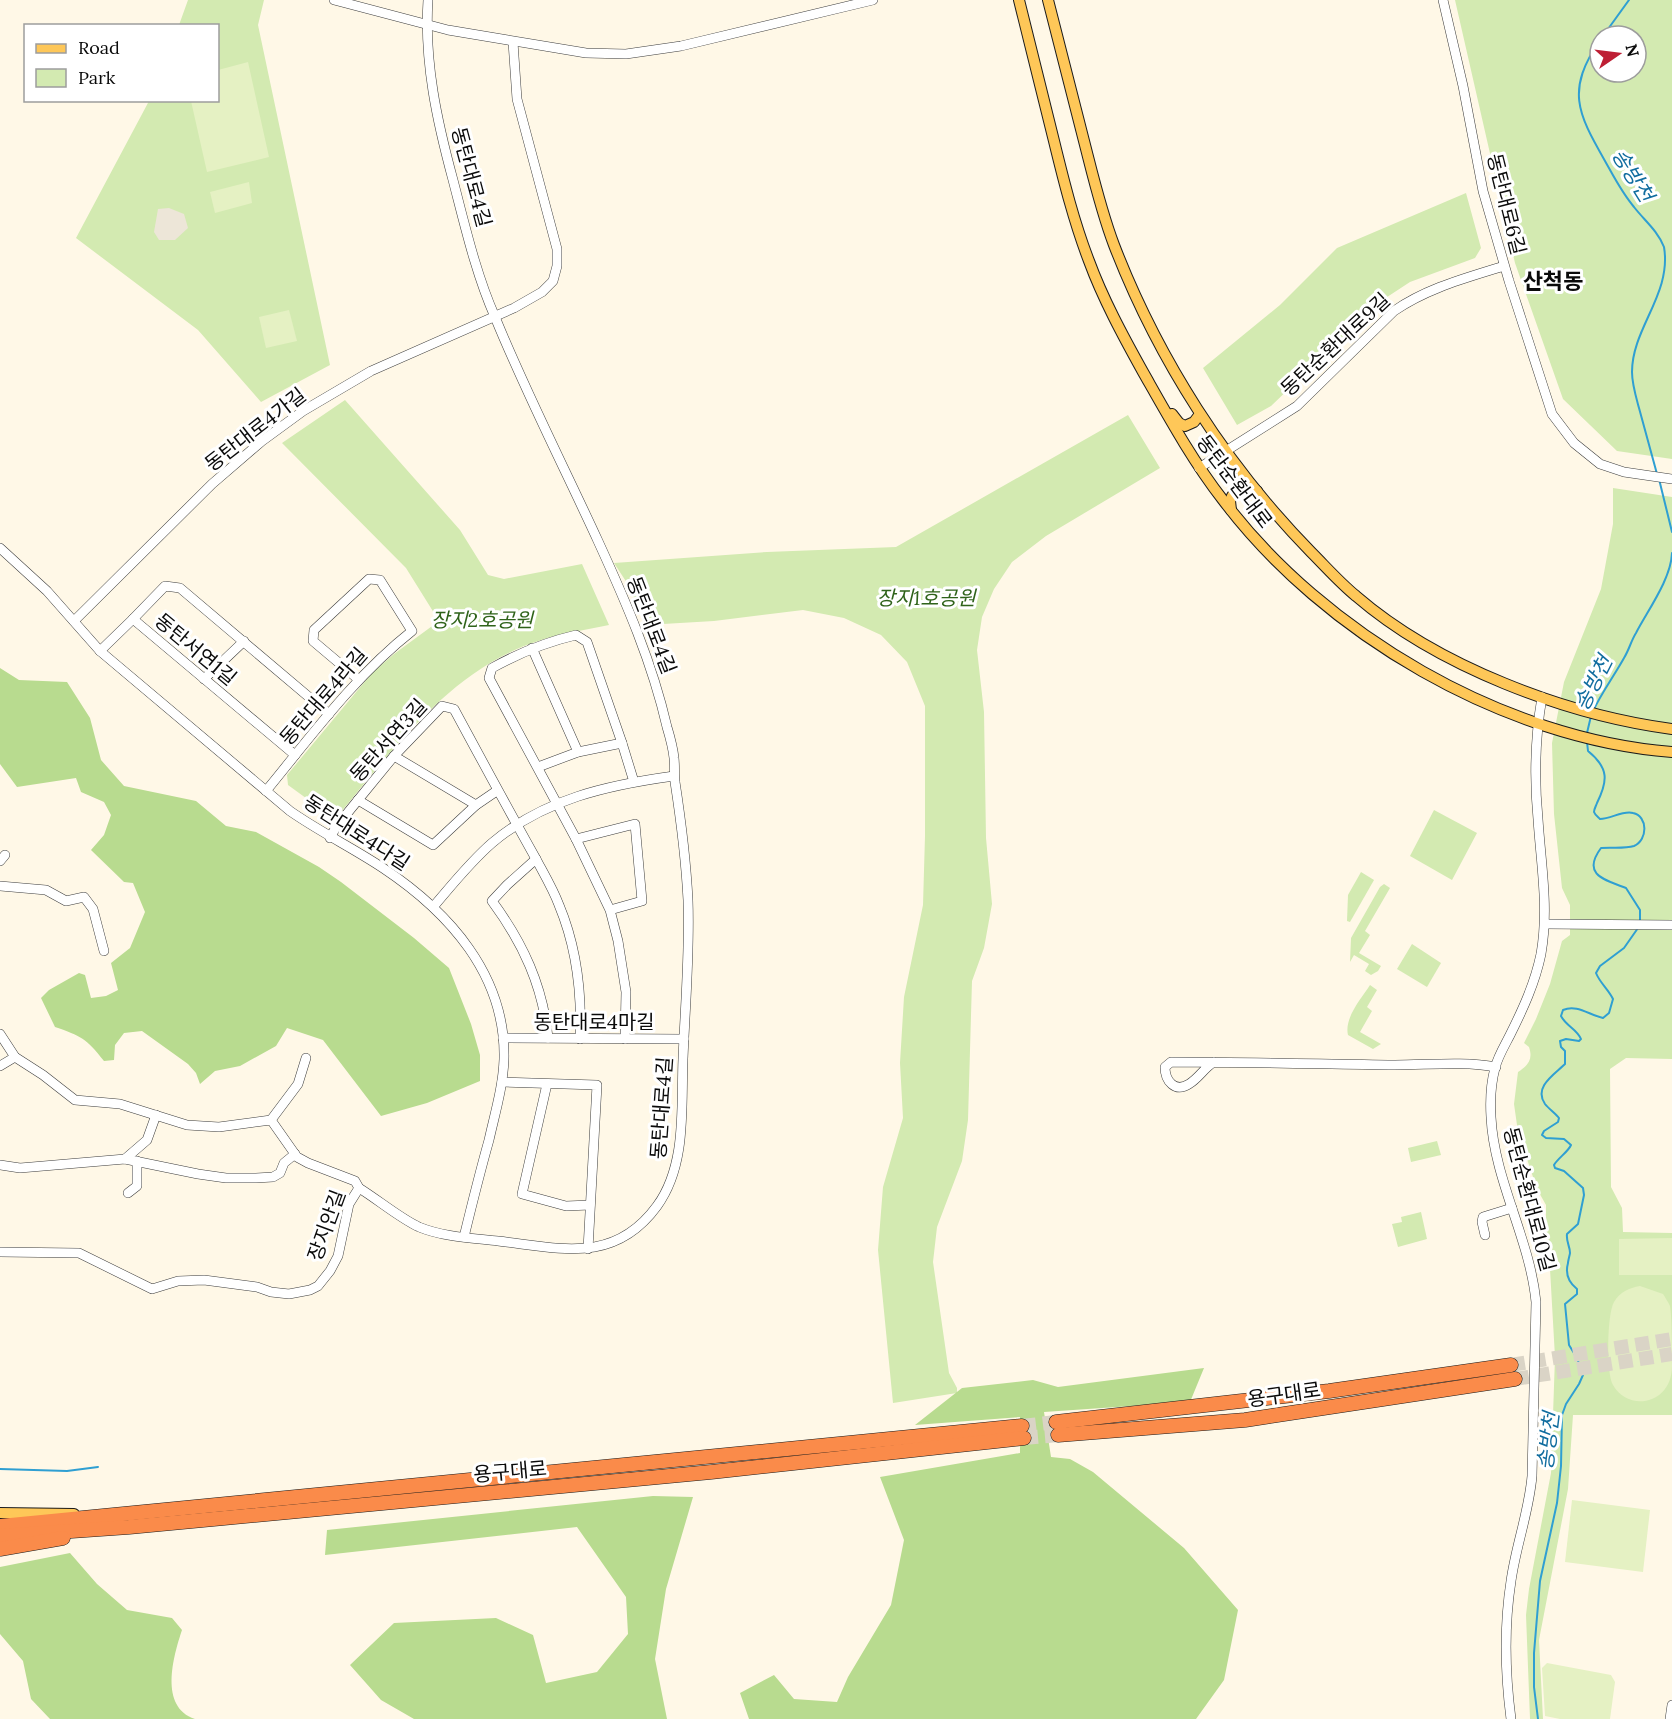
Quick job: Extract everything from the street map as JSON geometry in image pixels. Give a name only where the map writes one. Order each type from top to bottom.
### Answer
[{"type":"highway","name":"용구대로","points":[[1513,1372],[1245,1420],[1057,1428],[1329,1391],[1513,1372]]},
{"type":"highway","name":"용구대로","points":[[0,1526],[127,1521],[711,1472],[1023,1432],[736,1452],[127,1521],[0,1536]]},
{"type":"highway","points":[[0,1549],[127,1521]]},
{"type":"main road","name":"동탄순환대로","points":[[1019,0],[1068,196],[1080,236],[1108,306],[1199,468],[1258,542],[1301,584],[1366,636],[1412,666],[1452,687],[1501,710],[1537,723],[1624,745],[1672,752]]},
{"type":"main road","name":"동탄순환대로","points":[[1048,0],[1097,192],[1113,242],[1145,316],[1200,414],[1225,450],[1289,530],[1356,597],[1427,645],[1485,675],[1573,709],[1672,729]]},
{"type":"main road","points":[[1155,392],[1179,423],[1185,426],[1194,422],[1200,414]]},
{"type":"main road","points":[[1231,510],[1232,496],[1245,490],[1257,491]]},
{"type":"main road","points":[[0,1513],[127,1521]]},
{"type":"street","points":[[334,0],[428,25],[513,42],[586,53],[626,54],[768,26],[873,0]]},
{"type":"street","name":"동탄대로4길","points":[[359,1188],[419,1227],[464,1237],[555,1249],[588,1249],[606,1245],[634,1230],[647,1219],[660,1203],[670,1183],[678,1149],[688,904],[684,845],[674,776],[674,759],[668,731],[653,671],[624,598],[495,317],[465,224],[430,80],[428,0]]},
{"type":"street","name":"동탄대로6길","points":[[1443,0],[1463,86],[1480,182],[1504,266],[1552,414],[1574,443],[1600,464],[1636,475],[1672,479]]},
{"type":"street","name":"동탄대로4가길","points":[[74,621],[226,471],[303,411],[371,371],[495,317],[542,292],[552,281],[557,266],[554,233],[517,99],[513,42]]},
{"type":"street","name":"동탄순환대로9길","points":[[1199,468],[1297,406],[1394,311],[1410,300],[1426,292],[1504,266]]},
{"type":"street","name":"동탄대로4다길","points":[[0,548],[47,591],[100,651],[290,811],[330,838],[383,868],[433,907],[464,939],[477,958],[493,995],[503,1038],[502,1082],[464,1237]]},
{"type":"street","name":"동탄대로4라길","points":[[266,791],[358,679],[385,652],[412,631],[380,580],[369,579],[314,630],[313,641],[358,679]]},
{"type":"street","name":"동탄서연1길","points":[[295,755],[133,619],[165,586],[180,588],[329,714]]},
{"type":"street","points":[[100,651],[133,619]]},
{"type":"street","points":[[625,1039],[626,992],[618,941],[609,910],[576,839],[489,678],[492,668],[532,648],[576,635],[587,642],[634,782]]},
{"type":"street","points":[[204,679],[244,641]]},
{"type":"street","points":[[532,648],[578,752]]},
{"type":"street","name":"동탄순환대로10길","points":[[1511,1719],[1507,1628],[1511,1578],[1527,1512],[1532,1476],[1536,1302],[1532,1274],[1493,1136],[1491,1100],[1496,1066],[1529,996],[1540,956],[1545,924],[1545,884],[1536,793],[1537,723],[1542,697]]},
{"type":"street","name":"동탄서연3길","points":[[498,790],[476,806],[433,845],[358,800],[394,756],[442,706],[454,709],[536,859],[559,903],[574,951],[580,998],[580,1039]]},
{"type":"street","points":[[538,767],[578,752],[622,744]]},
{"type":"street","points":[[394,756],[476,806]]},
{"type":"street","points":[[433,907],[479,855],[517,824],[557,803],[596,790],[674,776]]},
{"type":"street","points":[[330,838],[358,800]]},
{"type":"street","points":[[576,839],[635,824],[642,901],[609,910]]},
{"type":"street","points":[[536,859],[492,901],[513,931],[528,960],[542,999],[548,1038]]},
{"type":"street","points":[[0,886],[46,890],[66,901],[84,897],[93,909],[104,951]]},
{"type":"street","points":[[1545,924],[1672,925]]},
{"type":"street","points":[[0,1034],[15,1057],[75,1100],[120,1104],[187,1125],[219,1127],[271,1120],[298,1084],[306,1058]]},
{"type":"street","name":"동탄대로4마길","points":[[503,1038],[684,1039]]},
{"type":"street","points":[[0,1066],[15,1057]]},
{"type":"street","points":[[1214,1062],[1189,1085],[1173,1087],[1165,1074],[1165,1067],[1171,1062],[1214,1062],[1481,1064],[1496,1066]]},
{"type":"street","points":[[502,1082],[597,1085],[588,1249]]},
{"type":"street","points":[[547,1084],[522,1194],[566,1206],[590,1205]]},
{"type":"street","points":[[125,1159],[147,1140],[156,1115]]},
{"type":"street","name":"장지안길","points":[[0,1252],[79,1253],[152,1289],[178,1281],[204,1280],[289,1294],[310,1290],[318,1286],[338,1256],[349,1204],[359,1188],[355,1182],[308,1163],[295,1154],[271,1120]]},
{"type":"street","points":[[0,1165],[20,1168],[125,1159],[216,1176],[256,1178],[273,1177],[280,1173],[284,1163],[295,1154]]},
{"type":"street","points":[[128,1193],[137,1186],[137,1161]]},
{"type":"street","points":[[1485,1235],[1483,1217],[1512,1208]]},
{"type":"street","points":[[1670,1719],[1672,1705]]},
{"type":"green space","points":[[188,0],[264,0],[258,25],[330,365],[261,402],[198,330],[76,238],[148,102],[219,102],[219,24],[179,24]]},
{"type":"green space","points":[[1455,0],[1672,0],[1672,459],[1617,451],[1563,399],[1515,263]]},
{"type":"green space","points":[[248,62],[269,157],[207,172],[191,102],[219,102],[219,70]]},
{"type":"green space","points":[[249,182],[252,203],[215,213],[210,192]]},
{"type":"green space","points":[[1466,193],[1481,248],[1475,258],[1410,282],[1381,301],[1271,406],[1237,425],[1203,368],[1280,305],[1337,248]]},
{"type":"green space","points":[[289,310],[297,341],[266,348],[259,317]]},
{"type":"green space","name":"장지2호공원","points":[[345,400],[460,530],[488,575],[504,579],[582,564],[609,625],[538,641],[507,654],[479,670],[428,712],[382,762],[340,813],[332,817],[288,785],[287,775],[372,673],[439,621],[406,568],[282,443]]},
{"type":"green space","name":"장지1호공원","points":[[1128,415],[1160,468],[1046,536],[1012,562],[994,589],[982,617],[977,650],[984,712],[986,838],[992,904],[984,948],[972,981],[968,1120],[962,1161],[937,1227],[933,1262],[949,1373],[957,1388],[957,1393],[893,1403],[878,1250],[883,1187],[903,1118],[900,1063],[904,997],[923,905],[925,706],[907,662],[881,635],[844,618],[803,610],[714,621],[646,625],[629,586],[614,563],[767,552],[896,547]]},
{"type":"green space","points":[[1613,488],[1672,497],[1672,1059],[1626,1058],[1610,1069],[1611,1187],[1622,1208],[1623,1232],[1672,1233],[1672,1415],[1573,1415],[1568,1489],[1539,1640],[1543,1719],[1530,1719],[1526,1615],[1551,1473],[1555,1357],[1550,1269],[1540,1230],[1546,1220],[1546,1205],[1537,1189],[1518,1132],[1514,1104],[1518,1072],[1525,1067],[1530,1058],[1529,1047],[1524,1043],[1550,984],[1562,941],[1570,935],[1570,905],[1562,888],[1554,814],[1552,743],[1564,682],[1601,589],[1613,524]]},
{"type":"green space","points":[[0,668],[19,680],[67,682],[90,718],[101,760],[124,786],[196,801],[226,826],[256,832],[319,867],[414,938],[449,968],[471,1024],[480,1055],[480,1081],[427,1103],[381,1116],[323,1040],[287,1028],[276,1046],[240,1066],[215,1071],[200,1084],[196,1073],[188,1064],[142,1031],[124,1033],[115,1045],[114,1060],[104,1061],[82,1039],[55,1027],[41,998],[49,990],[79,973],[85,975],[91,998],[106,996],[118,990],[111,963],[130,948],[145,912],[133,883],[124,882],[91,850],[104,835],[111,815],[104,802],[81,792],[76,778],[17,787],[0,764]]},
{"type":"green space","points":[[1434,810],[1477,833],[1452,880],[1410,856]]},
{"type":"green space","points":[[1361,872],[1374,880],[1350,922],[1347,921],[1348,895]]},
{"type":"green space","points":[[1384,884],[1390,888],[1365,931],[1370,935],[1359,953],[1381,966],[1371,975],[1365,971],[1369,964],[1354,955],[1350,962],[1351,938],[1380,887]]},
{"type":"green space","points":[[1412,944],[1441,963],[1427,987],[1397,969]]},
{"type":"green space","points":[[1370,985],[1377,990],[1367,1007],[1372,1011],[1360,1032],[1381,1044],[1373,1049],[1348,1035],[1347,1029],[1354,1009]]},
{"type":"green space","points":[[1437,1141],[1441,1155],[1411,1162],[1408,1148]]},
{"type":"green space","points":[[1421,1212],[1427,1239],[1398,1247],[1392,1224],[1402,1222],[1401,1217]]},
{"type":"green space","points":[[1672,1238],[1672,1275],[1619,1275],[1619,1239]]},
{"type":"green space","points":[[1640,1286],[1663,1294],[1670,1306],[1672,1366],[1670,1379],[1665,1389],[1658,1396],[1639,1401],[1620,1394],[1613,1385],[1609,1369],[1608,1344],[1614,1302],[1625,1291]]},
{"type":"green space","points":[[1204,1368],[1190,1402],[1044,1412],[1051,1457],[1070,1459],[1093,1472],[1184,1548],[1238,1610],[1224,1680],[1196,1719],[749,1719],[740,1693],[774,1675],[794,1699],[837,1702],[848,1677],[891,1605],[904,1540],[880,1477],[1020,1453],[1020,1417],[915,1425],[962,1388],[1033,1380],[1058,1387]]},
{"type":"green space","points":[[653,1496],[693,1497],[666,1589],[655,1659],[667,1719],[414,1719],[381,1700],[350,1665],[394,1623],[496,1618],[533,1635],[546,1683],[597,1672],[628,1634],[626,1597],[577,1527],[325,1555],[327,1530]]},
{"type":"green space","points":[[1572,1500],[1650,1510],[1643,1572],[1565,1562]]},
{"type":"green space","points":[[70,1553],[97,1584],[127,1610],[172,1618],[182,1630],[173,1667],[173,1693],[184,1713],[195,1719],[50,1719],[31,1699],[23,1661],[0,1634],[0,1567]]},
{"type":"green space","points":[[1547,1663],[1611,1675],[1615,1682],[1610,1719],[1560,1719],[1545,1716],[1542,1668]]},
{"type":"shaded area","points":[[169,208],[184,214],[188,228],[175,240],[159,240],[154,232],[158,209]]},
{"type":"waterway","name":"송방천","points":[[1612,24],[1629,0]]},
{"type":"waterway","name":"송방천","points":[[1588,60],[1579,87],[1582,114],[1595,144],[1622,191],[1655,231],[1664,247],[1665,264],[1662,280],[1638,341],[1632,372],[1635,395],[1657,474]]},
{"type":"waterway","name":"송방천","points":[[1659,479],[1672,532]]},
{"type":"waterway","name":"송방천","points":[[1593,711],[1658,594],[1668,573],[1672,553]]},
{"type":"waterway","name":"송방천","points":[[1587,733],[1591,716]]},
{"type":"waterway","name":"송방천","points":[[1587,742],[1588,751],[1603,769],[1605,781],[1594,810],[1595,814],[1600,819],[1633,813],[1638,815],[1644,823],[1644,834],[1639,843],[1630,847],[1601,848],[1595,857],[1594,865],[1598,875],[1626,888],[1640,910],[1640,923]]},
{"type":"waterway","name":"송방천","points":[[1538,1719],[1534,1687],[1534,1653],[1540,1581],[1557,1503],[1561,1466],[1562,1415],[1583,1375],[1569,1345],[1565,1304],[1577,1294],[1577,1289],[1571,1284],[1567,1274],[1570,1253],[1567,1234],[1578,1224],[1584,1195],[1583,1188],[1564,1171],[1555,1168],[1556,1162],[1571,1145],[1564,1139],[1546,1138],[1542,1135],[1544,1131],[1558,1122],[1559,1118],[1545,1104],[1542,1092],[1547,1081],[1565,1064],[1565,1051],[1560,1041],[1566,1039],[1579,1041],[1581,1039],[1561,1016],[1563,1010],[1573,1008],[1603,1018],[1609,1013],[1613,999],[1596,973],[1600,966],[1624,948],[1638,928]]},
{"type":"waterway","points":[[0,1469],[67,1471],[98,1467]]},
{"type":"tunnel","points":[[1511,1365],[1672,1339]]},
{"type":"tunnel","points":[[1515,1379],[1672,1354]]},
{"type":"tunnel","points":[[1022,1426],[1056,1422]]},
{"type":"tunnel","points":[[1024,1438],[1058,1435]]},
{"type":"district","name":"산척동","points":[[1553,281]]}]
